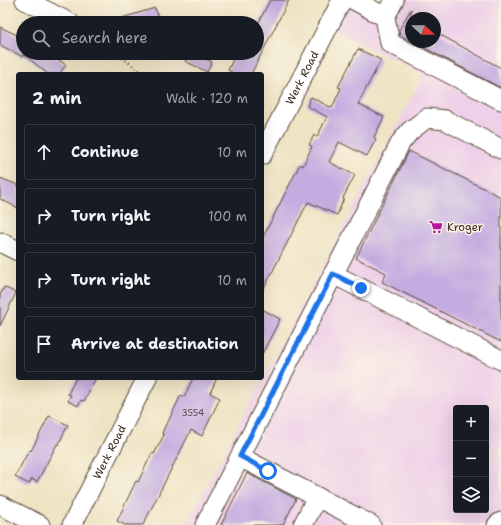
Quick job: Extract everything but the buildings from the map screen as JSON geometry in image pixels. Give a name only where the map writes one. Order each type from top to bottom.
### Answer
[{"type":"street","points":[[26,0],[57,16]]},
{"type":"street","name":"Werk Road","points":[[264,151],[342,0]]},
{"type":"street","points":[[354,0],[385,17]]},
{"type":"street","points":[[394,0],[385,17],[390,42],[501,100]]},
{"type":"street","points":[[205,525],[400,142],[410,131],[427,118],[445,120],[501,149]]},
{"type":"street","points":[[0,242],[16,250]]},
{"type":"street","points":[[333,274],[501,360]]},
{"type":"street","name":"Werk Road","points":[[72,525],[146,380]]},
{"type":"street","points":[[240,456],[371,525]]},
{"type":"street","points":[[303,525],[317,497]]},
{"type":"street","points":[[0,505],[40,525]]},
{"type":"street","points":[[497,525],[501,522]]},
{"type":"path","points":[[125,60],[141,72]]},
{"type":"shaded area","points":[[342,0],[501,0],[501,525],[186,525],[263,380],[264,380],[264,377],[424,74],[328,28]]},
{"type":"place","name":"Kroger","points":[[436,227]]},
{"type":"route","points":[[268,471],[240,456],[333,274],[361,288]]}]
